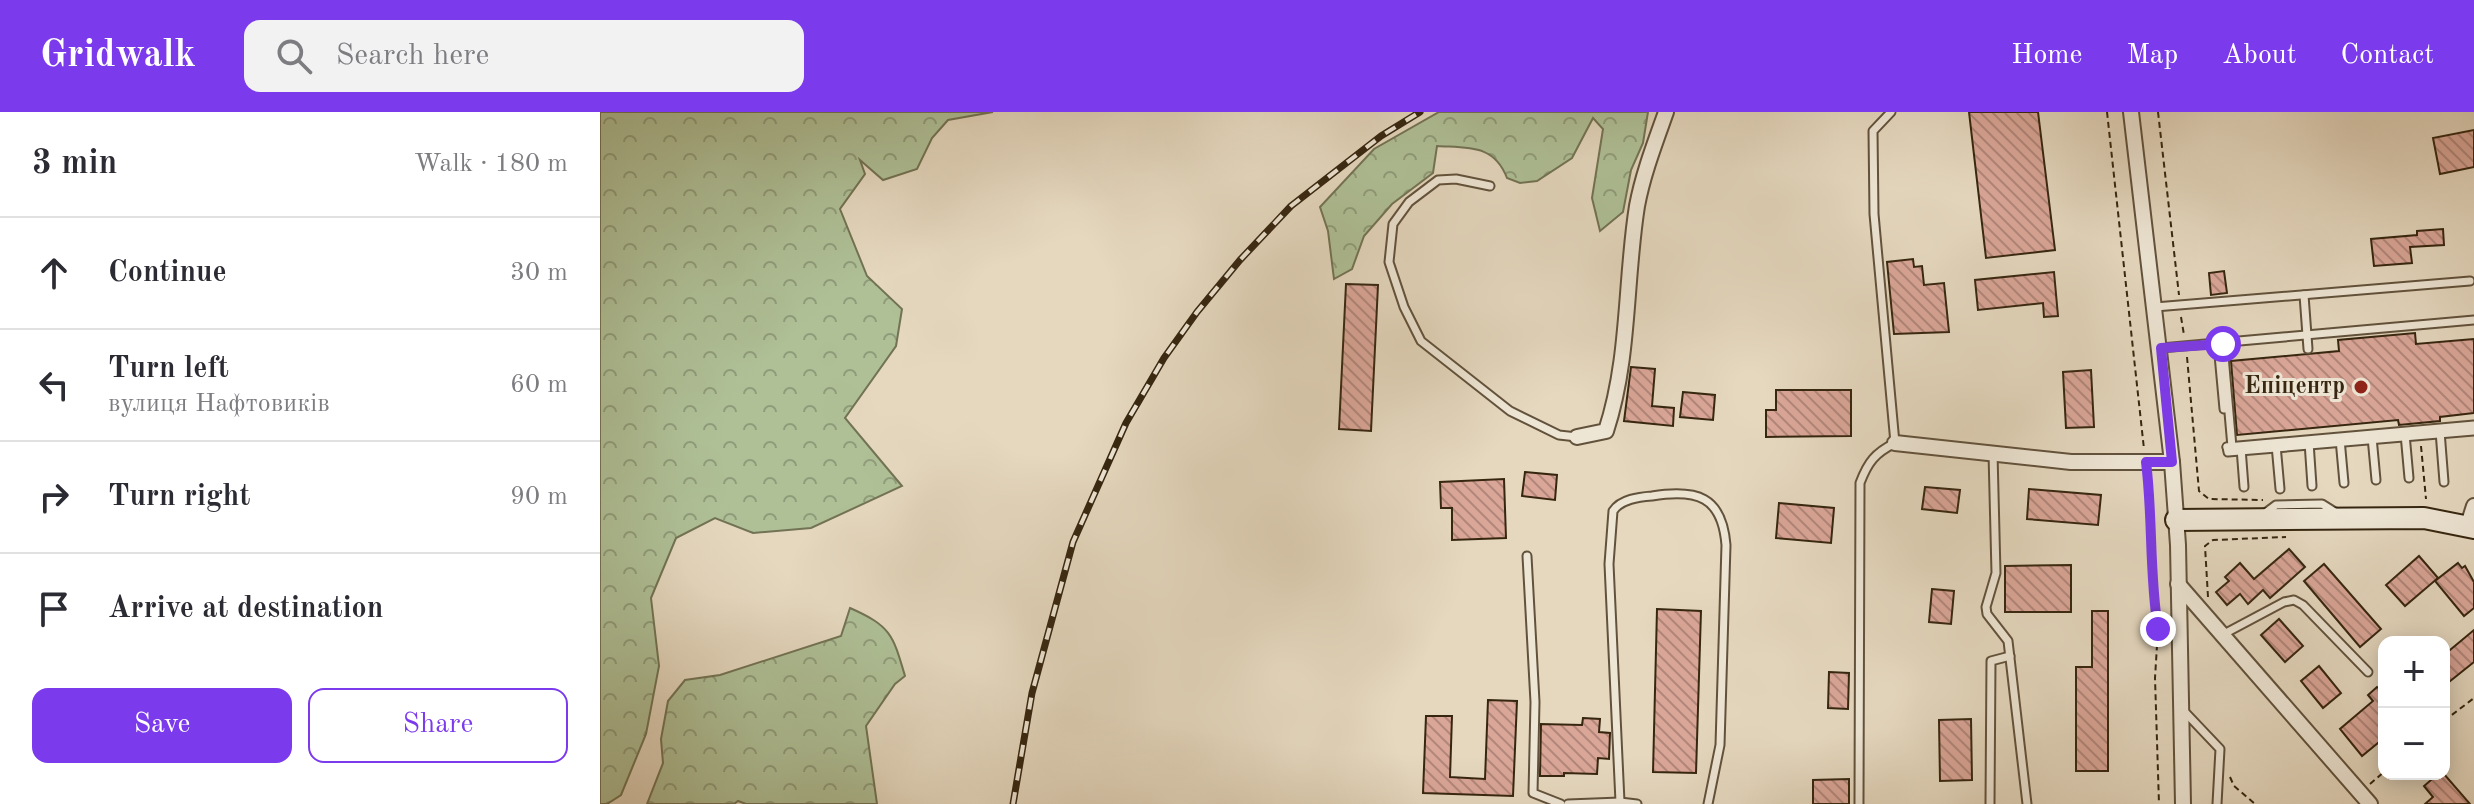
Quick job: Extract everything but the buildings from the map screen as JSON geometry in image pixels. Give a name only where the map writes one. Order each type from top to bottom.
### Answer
[{"type":"main road","points":[[2176,520],[2472,520]]},
{"type":"street","points":[[1577,437],[1606,431],[1613,409],[1637,206],[1648,162],[1666,112]]},
{"type":"street","points":[[2131,112],[2172,462],[2183,804]]},
{"type":"street","points":[[1895,443],[2071,462],[2172,462]]},
{"type":"street","points":[[2178,584],[2370,804]]},
{"type":"lane","points":[[1859,804],[1860,483],[1869,461],[1895,443],[1874,214],[1873,131],[1891,112]]},
{"type":"lane","points":[[1490,186],[1456,179],[1438,180],[1409,202],[1393,224],[1389,262],[1404,307],[1421,341],[1510,411],[1559,435],[1577,437]]},
{"type":"lane","points":[[2155,307],[2470,281]]},
{"type":"lane","points":[[2304,295],[2308,349]]},
{"type":"lane","points":[[2161,348],[2474,320]]},
{"type":"lane","points":[[2221,344],[2235,448],[2244,487]]},
{"type":"lane","points":[[2235,448],[2474,428]]},
{"type":"lane","points":[[2405,434],[2440,431]]},
{"type":"lane","points":[[2440,431],[2444,482]]},
{"type":"lane","points":[[2405,434],[2409,478]]},
{"type":"lane","points":[[2372,437],[2376,480]]},
{"type":"lane","points":[[2340,440],[2344,483]]},
{"type":"lane","points":[[2309,442],[2312,486]]},
{"type":"lane","points":[[2276,445],[2280,489]]},
{"type":"lane","points":[[1993,453],[1996,573],[1986,607],[1987,614],[2008,641],[2027,804]]},
{"type":"lane","points":[[1620,802],[1609,564],[1613,511],[1616,505],[1636,498],[1678,492],[1701,496],[1719,511],[1726,536],[1720,745],[1708,804]]},
{"type":"lane","points":[[1527,556],[1535,702],[1533,793],[1561,804]]},
{"type":"lane","points":[[2222,635],[2284,602],[2294,600],[2303,605],[2368,672]]},
{"type":"lane","points":[[1990,804],[1991,661],[2010,656]]},
{"type":"lane","points":[[2179,706],[2220,749],[2217,804]]},
{"type":"lane","points":[[1568,804],[1637,804]]},
{"type":"path","points":[[2107,112],[2151,509],[2152,594],[2158,629],[2155,678],[2159,804]]},
{"type":"path","points":[[2158,112],[2186,347],[2199,491],[2209,499],[2263,500]]},
{"type":"path","points":[[2420,435],[2426,504]]},
{"type":"path","points":[[2205,546],[2213,540],[2289,537]]},
{"type":"path","points":[[2450,716],[2474,698]]},
{"type":"path","points":[[2230,774],[2234,786],[2255,804]]},
{"type":"green space","points":[[600,112],[993,112],[948,120],[932,138],[917,169],[883,180],[860,160],[865,174],[840,209],[867,276],[902,309],[896,346],[845,418],[902,486],[811,528],[753,533],[715,518],[676,538],[651,598],[659,666],[646,734],[621,795],[607,804],[600,804]]},
{"type":"green space","points":[[1439,112],[1648,112],[1643,143],[1631,170],[1623,212],[1600,231],[1592,198],[1603,129],[1593,118],[1572,158],[1537,181],[1520,183],[1507,178],[1495,159],[1479,150],[1437,146],[1433,173],[1392,204],[1364,236],[1352,269],[1334,279],[1328,231],[1320,207],[1374,149]]},
{"type":"green space","points":[[850,608],[874,620],[888,633],[905,676],[895,684],[866,726],[877,804],[746,804],[738,801],[734,804],[647,804],[663,763],[661,739],[668,701],[685,680],[720,675],[841,636]]},
{"type":"railway","points":[[1013,804],[1032,693],[1073,542],[1126,423],[1164,358],[1240,260],[1291,206],[1381,136],[1420,112]]},
{"type":"place","name":"Епіцентр","points":[[2361,387]]},
{"type":"route","points":[[2158,629],[2152,594],[2151,497],[2146,462],[2172,462],[2161,348],[2223,344]]}]
